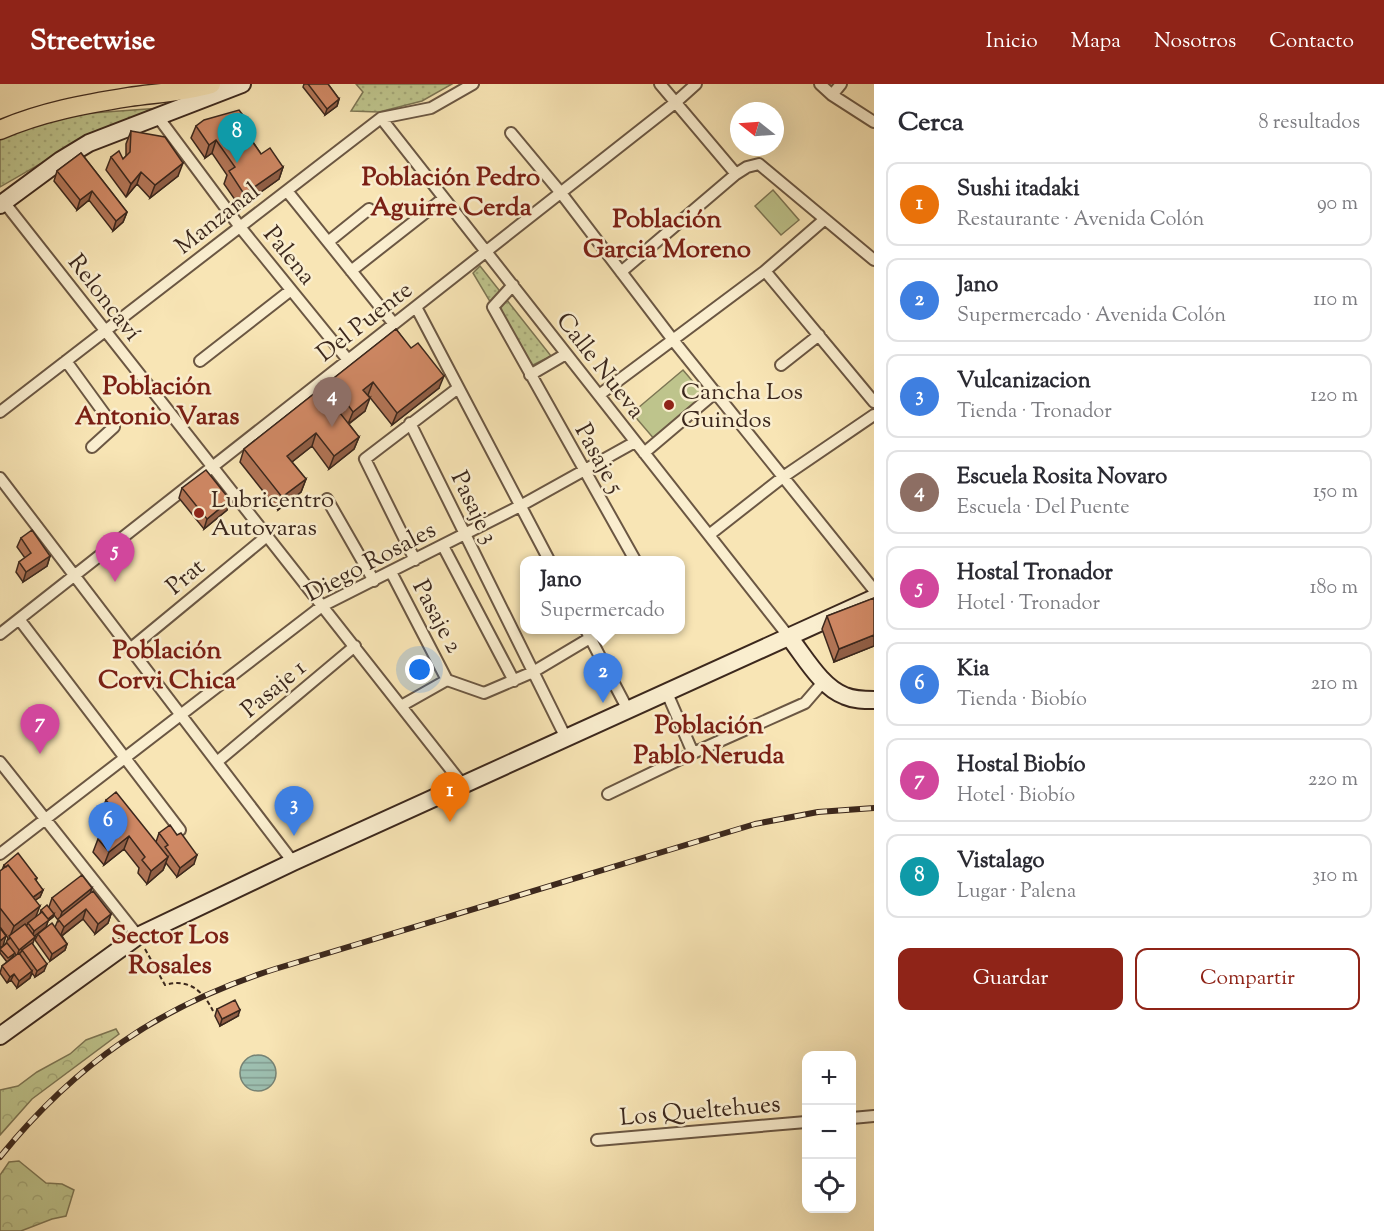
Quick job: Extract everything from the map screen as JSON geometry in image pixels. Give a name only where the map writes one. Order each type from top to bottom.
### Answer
[{"type":"main road","points":[[0,130],[54,111],[132,97],[171,93],[211,84]]},
{"type":"main road","points":[[2,204],[61,160],[89,143],[242,84]]},
{"type":"main road","points":[[0,1036],[138,936],[293,862],[874,598]]},
{"type":"main road","points":[[789,637],[833,690],[844,696],[874,700]]},
{"type":"street","name":"Manzanal","points":[[0,412],[381,118],[431,108],[473,84]]},
{"type":"street","points":[[660,84],[736,174]]},
{"type":"street","name":"Del Puente","points":[[0,634],[561,193],[696,84]]},
{"type":"street","points":[[820,84],[874,122]]},
{"type":"street","points":[[832,94],[841,84]]},
{"type":"street","name":"Palena","points":[[158,117],[240,227],[348,360]]},
{"type":"street","name":"Calle Nueva","points":[[381,118],[789,637]]},
{"type":"street","points":[[511,133],[561,193],[673,340],[874,590]]},
{"type":"street","points":[[621,272],[736,174],[747,167],[759,164],[874,260]]},
{"type":"street","points":[[287,191],[394,324]]},
{"type":"street","points":[[351,271],[444,198]]},
{"type":"street","name":"Reloncaví","points":[[2,204],[463,785]]},
{"type":"street","points":[[328,242],[369,209]]},
{"type":"street","points":[[599,395],[765,271],[825,219]]},
{"type":"street","points":[[765,271],[874,402]]},
{"type":"street","name":"Pasaje 5","points":[[513,285],[493,307],[632,556]]},
{"type":"street","points":[[200,361],[291,290]]},
{"type":"street","points":[[416,307],[546,556]]},
{"type":"street","points":[[781,365],[819,335]]},
{"type":"street","points":[[530,375],[566,354]]},
{"type":"street","points":[[66,361],[114,427],[92,447]]},
{"type":"street","points":[[415,560],[365,459],[458,388]]},
{"type":"street","points":[[644,453],[716,392]]},
{"type":"street","points":[[709,535],[783,477],[874,415]]},
{"type":"street","name":"Pasaje 3","points":[[410,423],[566,738]]},
{"type":"street","name":"Diego Rosales","points":[[0,854],[322,606],[465,535],[635,442]]},
{"type":"street","points":[[0,478],[293,862]]},
{"type":"street","points":[[327,499],[374,581]]},
{"type":"street","name":"Prat","points":[[130,649],[267,536]]},
{"type":"street","points":[[443,546],[514,681]]},
{"type":"street","name":"Pasaje 2","points":[[391,572],[447,680]]},
{"type":"street","points":[[19,619],[180,830]]},
{"type":"street","points":[[401,706],[447,680],[484,693],[533,672],[588,634],[628,710]]},
{"type":"street","name":"Pasaje 1","points":[[218,761],[355,646]]},
{"type":"street","points":[[608,794],[693,753],[805,704],[824,681]]},
{"type":"street","points":[[667,693],[693,753]]},
{"type":"street","points":[[0,762],[138,936]]},
{"type":"street","points":[[856,1118],[874,1116]]},
{"type":"street","name":"Los Queltehues","points":[[597,1140],[802,1122]]},
{"type":"path","points":[[138,936],[165,986],[174,982],[188,983],[204,995],[213,1011]]},
{"type":"green space","points":[[356,84],[452,84],[422,101],[379,112],[351,111],[363,92]]},
{"type":"green space","points":[[161,108],[73,145],[0,187],[0,137],[30,126],[78,114]]},
{"type":"green space","points":[[773,190],[799,220],[781,235],[755,206]]},
{"type":"green space","points":[[480,266],[551,356],[529,367],[473,273]]},
{"type":"green space","name":"Cancha Los Guindos","points":[[683,370],[706,397],[655,440],[632,413]]},
{"type":"green space","points":[[116,1029],[119,1034],[32,1099],[0,1135],[0,1090],[18,1086],[37,1072],[70,1054],[86,1040]]},
{"type":"green space","points":[[19,1161],[46,1183],[62,1184],[74,1190],[66,1216],[21,1231],[0,1231],[0,1175],[9,1162]]},
{"type":"shaded area","points":[[258,1055],[270,1061],[276,1073],[270,1085],[258,1091],[246,1085],[240,1073],[246,1061]]},
{"type":"building","points":[[308,84],[328,84],[339,99],[327,109]]},
{"type":"building","points":[[239,110],[252,127],[245,131],[261,154],[270,148],[283,167],[244,194],[229,171],[235,167],[216,140],[209,145],[196,126],[204,120]]},
{"type":"building","points":[[131,131],[165,137],[183,163],[155,185],[141,172],[131,184],[111,157],[119,151],[123,159],[130,152]]},
{"type":"building","points":[[81,153],[127,212],[116,221],[92,191],[80,200],[57,171]]},
{"type":"building","points":[[396,329],[411,348],[418,343],[444,376],[397,413],[373,382],[363,390],[370,398],[353,412],[345,401],[336,408],[359,437],[334,456],[316,433],[287,456],[306,479],[282,497],[244,449]]},
{"type":"building","points":[[206,470],[230,500],[207,519],[182,488]]},
{"type":"building","points":[[32,530],[50,556],[26,572],[19,562],[31,553],[21,538]]},
{"type":"building","points":[[874,598],[874,635],[839,649],[827,616]]},
{"type":"building","points":[[116,792],[168,857],[151,871],[142,860],[145,857],[129,836],[109,852],[98,839],[122,820],[106,800]]},
{"type":"building","points":[[170,825],[177,835],[181,833],[197,855],[180,868],[165,847],[168,845],[159,833]]},
{"type":"building","points":[[18,853],[43,890],[33,897],[8,865],[6,867],[4,865]]},
{"type":"building","points":[[8,865],[40,906],[14,926],[0,908],[0,871]]},
{"type":"building","points":[[82,875],[92,888],[62,912],[52,898]]},
{"type":"building","points":[[93,891],[111,914],[98,924],[86,909],[64,927],[58,919]]},
{"type":"building","points":[[47,905],[54,914],[48,919],[41,910]]},
{"type":"building","points":[[42,912],[49,920],[34,931],[28,923]]},
{"type":"building","points":[[52,923],[67,944],[52,954],[38,934]]},
{"type":"building","points":[[25,924],[35,937],[19,950],[9,936]]},
{"type":"building","points":[[0,928],[6,936],[0,941]]},
{"type":"building","points":[[7,943],[15,953],[8,958],[0,949]]},
{"type":"building","points":[[32,943],[47,964],[37,971],[22,950]]},
{"type":"building","points":[[19,953],[32,971],[19,981],[14,974],[10,977],[2,966]]},
{"type":"building","points":[[235,1000],[240,1010],[222,1019],[217,1009]]},
{"type":"railway","points":[[0,1157],[59,1093],[90,1066],[158,1020],[194,1000],[234,984],[275,969],[755,824],[818,812],[874,808]]},
{"type":"place","name":"Vistalago","points":[[237,163]]},
{"type":"place","name":"Cancha Los Guindos","points":[[669,405]]},
{"type":"place","name":"Escuela Rosita Novaro","points":[[332,427]]},
{"type":"place","name":"Lubricentro Autovaras","points":[[199,513]]},
{"type":"place","name":"Hostal Tronador","points":[[115,582]]},
{"type":"place","name":"Jano","points":[[603,703]]},
{"type":"place","name":"Hostal Biobío","points":[[40,754]]},
{"type":"place","name":"Sushi itadaki","points":[[450,822]]},
{"type":"place","name":"Vulcanizacion","points":[[294,836]]},
{"type":"place","name":"Kia","points":[[108,852]]},
{"type":"district","name":"Población Pedro Aguirre Cerda","points":[[451,191]]},
{"type":"district","name":"Población Garcia Moreno","points":[[667,233]]},
{"type":"district","name":"Población Antonio Varas","points":[[157,400]]},
{"type":"district","name":"Población Corvi Chica","points":[[167,664]]},
{"type":"district","name":"Población Pablo Neruda","points":[[709,739]]},
{"type":"district","name":"Sector Los Rosales","points":[[170,949]]}]
